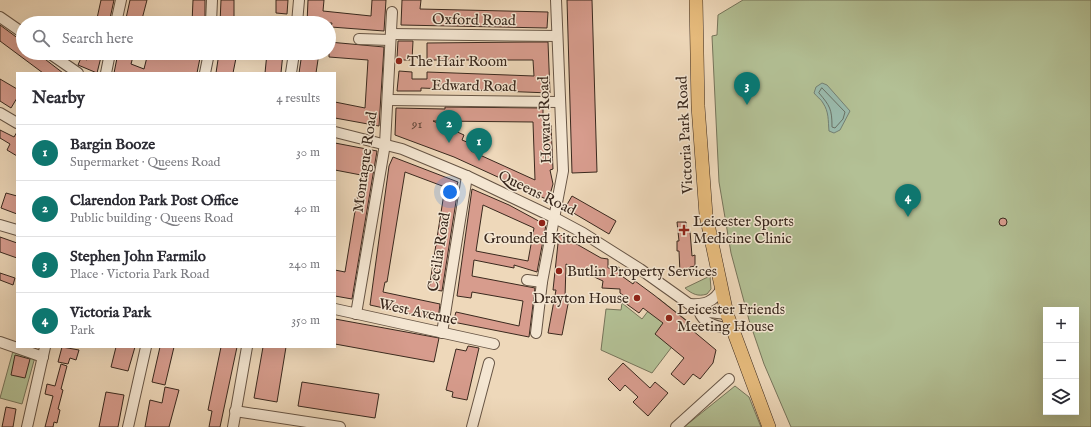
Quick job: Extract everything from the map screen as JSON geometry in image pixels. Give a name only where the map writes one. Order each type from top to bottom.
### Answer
[{"type":"main road","name":"Victoria Park Road","points":[[696,0],[698,106],[706,215],[727,314],[769,427]]},
{"type":"street","points":[[118,16],[121,0]]},
{"type":"street","points":[[211,16],[212,0]]},
{"type":"street","points":[[297,16],[298,0]]},
{"type":"street","name":"Howard Road","points":[[536,333],[542,282],[555,218],[562,171],[556,0]]},
{"type":"street","name":"Montague Road","points":[[356,314],[386,144],[392,12]]},
{"type":"street","points":[[0,17],[16,28]]},
{"type":"street","name":"Oxford Road","points":[[359,39],[391,37],[557,36]]},
{"type":"street","points":[[60,60],[77,72]]},
{"type":"street","points":[[106,72],[109,60]]},
{"type":"street","points":[[205,72],[208,60]]},
{"type":"street","points":[[290,72],[293,60]]},
{"type":"street","name":"Edward Road","points":[[389,100],[560,102]]},
{"type":"street","points":[[0,113],[16,122]]},
{"type":"street","name":"Queens Road","points":[[336,132],[386,144],[467,176],[555,218],[616,254],[699,311],[727,314]]},
{"type":"street","name":"Cecilia Road","points":[[442,333],[467,176]]},
{"type":"street","points":[[0,225],[16,230]]},
{"type":"street","points":[[527,280],[542,282]]},
{"type":"street","points":[[689,304],[708,302],[716,298],[722,288]]},
{"type":"street","name":"West Avenue","points":[[336,310],[494,344]]},
{"type":"street","name":"Queens Road","points":[[699,311],[701,317],[710,324],[732,330]]},
{"type":"street","points":[[0,342],[16,346]]},
{"type":"street","points":[[26,348],[44,352],[27,427]]},
{"type":"street","points":[[128,427],[146,348]]},
{"type":"street","points":[[233,427],[247,348]]},
{"type":"street","points":[[472,427],[489,363]]},
{"type":"street","points":[[676,427],[729,379]]},
{"type":"street","points":[[236,411],[340,427]]},
{"type":"green space","points":[[743,0],[1091,0],[1091,427],[791,427],[764,364],[749,320],[731,253],[719,182],[712,36],[717,35],[718,15]]},
{"type":"green space","points":[[710,276],[711,289],[707,294],[695,294],[685,288]]},
{"type":"green space","points":[[658,298],[690,323],[652,373],[601,350],[606,309],[621,310],[622,303],[642,319]]},
{"type":"green space","points":[[13,351],[35,357],[22,404],[0,398]]},
{"type":"green space","points":[[735,386],[749,397],[761,427],[684,427]]},
{"type":"water","points":[[822,83],[827,85],[850,111],[840,130],[834,133],[829,131],[828,116],[825,106],[814,93],[816,87]]},
{"type":"building","points":[[101,0],[114,0],[111,16],[98,16]]},
{"type":"building","points":[[130,0],[147,0],[143,16],[127,16]]},
{"type":"building","points":[[193,0],[205,0],[205,16],[192,16]]},
{"type":"building","points":[[221,0],[234,0],[234,16],[220,16]]},
{"type":"building","points":[[276,0],[288,0],[287,14],[276,13]]},
{"type":"building","points":[[308,0],[324,0],[323,11],[371,16],[372,0],[386,0],[384,31],[336,27],[336,16],[307,16]]},
{"type":"building","points":[[402,0],[421,0],[420,9],[548,12],[547,28],[401,25]]},
{"type":"building","points":[[567,0],[592,0],[597,172],[572,173]]},
{"type":"building","points":[[0,25],[16,37],[16,53],[0,41]]},
{"type":"building","points":[[398,41],[413,41],[412,60],[399,60],[397,58]]},
{"type":"building","points":[[548,42],[550,93],[421,88],[421,91],[397,91],[399,71],[412,72],[412,79],[427,79],[427,72],[534,76],[533,60],[427,60],[427,43]]},
{"type":"building","points":[[336,43],[384,47],[379,126],[336,118],[336,102],[365,108],[368,60],[336,58]]},
{"type":"building","points":[[26,60],[46,60],[62,72],[42,72]]},
{"type":"building","points":[[80,60],[100,60],[97,72],[78,65]]},
{"type":"building","points":[[117,60],[132,60],[131,64],[144,69],[146,60],[200,60],[197,72],[114,72]]},
{"type":"building","points":[[218,60],[236,60],[233,72],[216,72]]},
{"type":"building","points":[[266,60],[282,60],[281,72],[265,72]]},
{"type":"building","points":[[301,60],[318,60],[316,72],[299,72]]},
{"type":"building","points":[[0,79],[16,88],[16,100],[11,108],[0,101]]},
{"type":"building","points":[[445,107],[543,108],[543,125],[551,125],[553,169],[550,170],[553,184],[549,198],[546,199],[454,157],[395,135],[396,108],[445,109]],"holes":[[[433,121],[533,122],[535,180],[471,151],[474,145],[462,140],[464,135]]]},
{"type":"building","points":[[0,130],[14,137],[16,134],[16,155],[7,150],[10,144],[0,138]]},
{"type":"building","points":[[336,143],[377,151],[352,299],[336,296],[336,270],[345,272],[361,175],[336,170]]},
{"type":"building","points":[[393,157],[458,182],[454,194],[457,195],[442,291],[429,289],[445,187],[405,172],[387,282],[385,282],[383,292],[440,304],[438,320],[370,305],[389,166]]},
{"type":"building","points":[[472,189],[509,205],[546,225],[537,272],[514,265],[514,268],[474,260],[472,276],[535,288],[529,337],[453,322],[456,312],[519,326],[523,301],[472,292],[471,298],[457,296]],"holes":[[[483,205],[534,228],[528,261],[476,251]]]},
{"type":"building","points":[[6,193],[16,196],[16,214],[1,208]]},
{"type":"building","points":[[572,196],[616,221],[609,234],[565,208]]},
{"type":"building","points":[[1001,218],[1005,218],[1007,222],[1005,226],[1001,226],[999,224],[999,220]]},
{"type":"building","points":[[677,222],[686,222],[687,231],[690,231],[692,256],[695,255],[695,266],[690,267],[689,271],[680,273],[679,251],[677,251],[677,241],[679,241]]},
{"type":"building","points":[[559,234],[601,258],[608,259],[608,268],[619,267],[619,274],[633,284],[635,281],[654,295],[688,322],[686,325],[716,350],[713,363],[700,379],[693,374],[684,385],[671,374],[684,358],[655,334],[663,323],[643,308],[639,313],[621,300],[624,296],[620,293],[620,289],[602,288],[603,281],[566,264],[565,298],[569,299],[562,335],[548,333],[556,290],[553,290]]},
{"type":"building","points":[[0,237],[16,243],[16,258],[0,252]]},
{"type":"building","points":[[0,273],[15,278],[13,285],[0,280]]},
{"type":"building","points":[[336,319],[439,338],[434,362],[336,344]]},
{"type":"building","points":[[468,346],[479,348],[467,400],[452,397],[453,392],[446,390],[456,349],[466,351]]},
{"type":"building","points":[[62,348],[79,350],[76,360],[70,358],[68,364],[58,362]]},
{"type":"building","points":[[116,348],[135,348],[128,371],[111,367]]},
{"type":"building","points":[[160,348],[174,348],[165,385],[152,382]]},
{"type":"building","points":[[221,348],[237,348],[220,427],[209,427],[212,411],[208,410]]},
{"type":"building","points":[[263,348],[286,348],[277,402],[254,398]]},
{"type":"building","points":[[15,355],[30,359],[25,378],[11,375]]},
{"type":"building","points":[[623,363],[650,388],[655,382],[668,393],[648,416],[633,402],[638,397],[625,385],[620,391],[608,379]]},
{"type":"building","points":[[61,364],[67,366],[61,389],[63,390],[58,409],[60,410],[57,423],[54,422],[53,427],[45,427],[53,396],[45,394],[47,384],[55,386]]},
{"type":"building","points":[[302,382],[379,394],[375,418],[298,406]]},
{"type":"building","points":[[165,387],[179,390],[169,427],[145,427],[150,400],[162,403]]},
{"type":"building","points":[[106,392],[124,395],[118,427],[99,427]]},
{"type":"building","points":[[6,407],[16,409],[13,427],[2,427]]},
{"type":"place","name":"The Hair Room","points":[[399,61]]},
{"type":"place","name":"Stephen John Farmilo","points":[[747,105]]},
{"type":"place","name":"Clarendon Park Post Office","points":[[449,143]]},
{"type":"place","name":"Bargin Booze","points":[[479,161]]},
{"type":"place","name":"Victoria Park","points":[[908,217]]},
{"type":"place","name":"Grounded Kitchen","points":[[542,223]]},
{"type":"place","name":"Leicester Sports Medicine Clinic","points":[[684,230]]},
{"type":"place","name":"Butlin Property Services","points":[[559,271]]},
{"type":"place","name":"Drayton House","points":[[637,298]]},
{"type":"place","name":"Leicester Friends Meeting House","points":[[669,318]]}]
